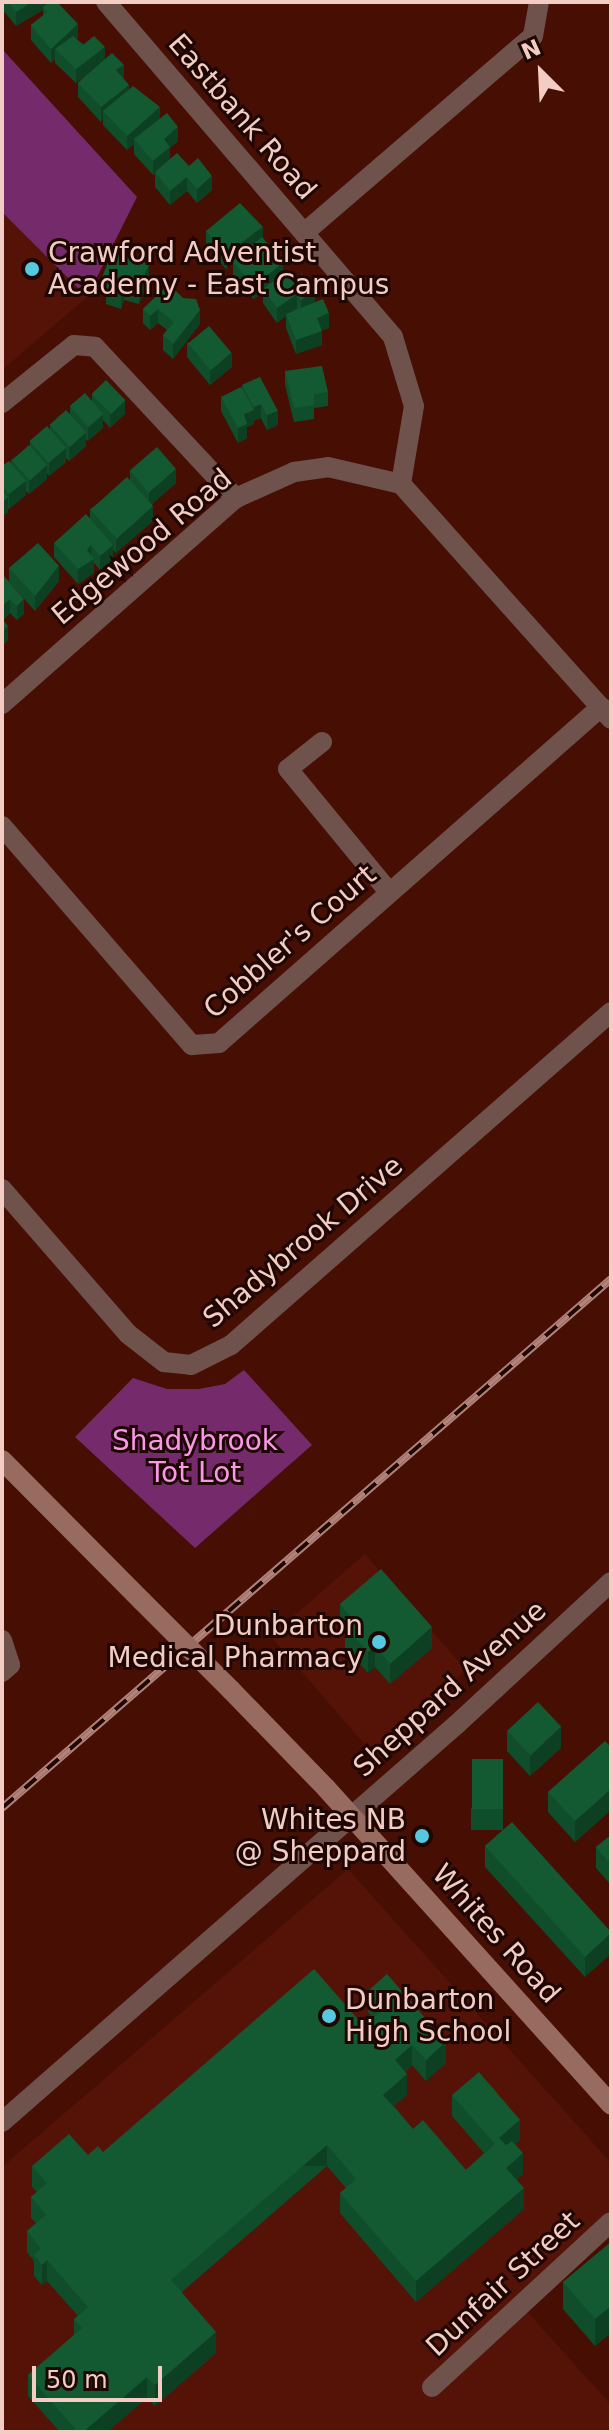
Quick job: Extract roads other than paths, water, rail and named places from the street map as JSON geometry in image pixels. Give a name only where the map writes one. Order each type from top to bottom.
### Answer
[{"type":"main road","name":"Whites Road","points":[[2,1460],[231,1690],[349,1814],[611,2104]]},
{"type":"street","name":"Eastbank Road","points":[[106,2],[393,337],[406,370],[414,406],[401,484]]},
{"type":"street","points":[[304,233],[533,36],[539,2]]},
{"type":"street","points":[[2,403],[74,345],[95,347],[236,498]]},
{"type":"street","name":"Edgewood Road","points":[[2,704],[236,498],[294,472],[328,467],[401,484]]},
{"type":"street","points":[[401,484],[606,713]]},
{"type":"street","name":"Cobbler's Court","points":[[2,826],[192,1045],[219,1043],[389,892],[606,713]]},
{"type":"street","points":[[322,742],[288,769],[389,892]]},
{"type":"street","name":"Shadybrook Drive","points":[[2,1189],[128,1334],[164,1362],[191,1365],[231,1345],[611,1012]]},
{"type":"street","name":"Sheppard Avenue","points":[[2,2122],[611,1582]]},
{"type":"street","points":[[2,1640],[10,1665],[2,1672]]},
{"type":"street","name":"Dunfair Street","points":[[432,2387],[611,2222]]},
{"type":"railway","points":[[2,1808],[611,1279]]},
{"type":"place","name":"Crawford Adventist Academy - East Campus","points":[[32,269]]},
{"type":"place","name":"Dunbarton Medical Pharmacy","points":[[379,1642]]},
{"type":"place","name":"Whites NB @ Sheppard","points":[[422,1836]]},
{"type":"place","name":"Dunbarton High School","points":[[329,2016]]},
{"type":"park label","name":"Shadybrook Tot Lot","points":[[195,1457]]}]
